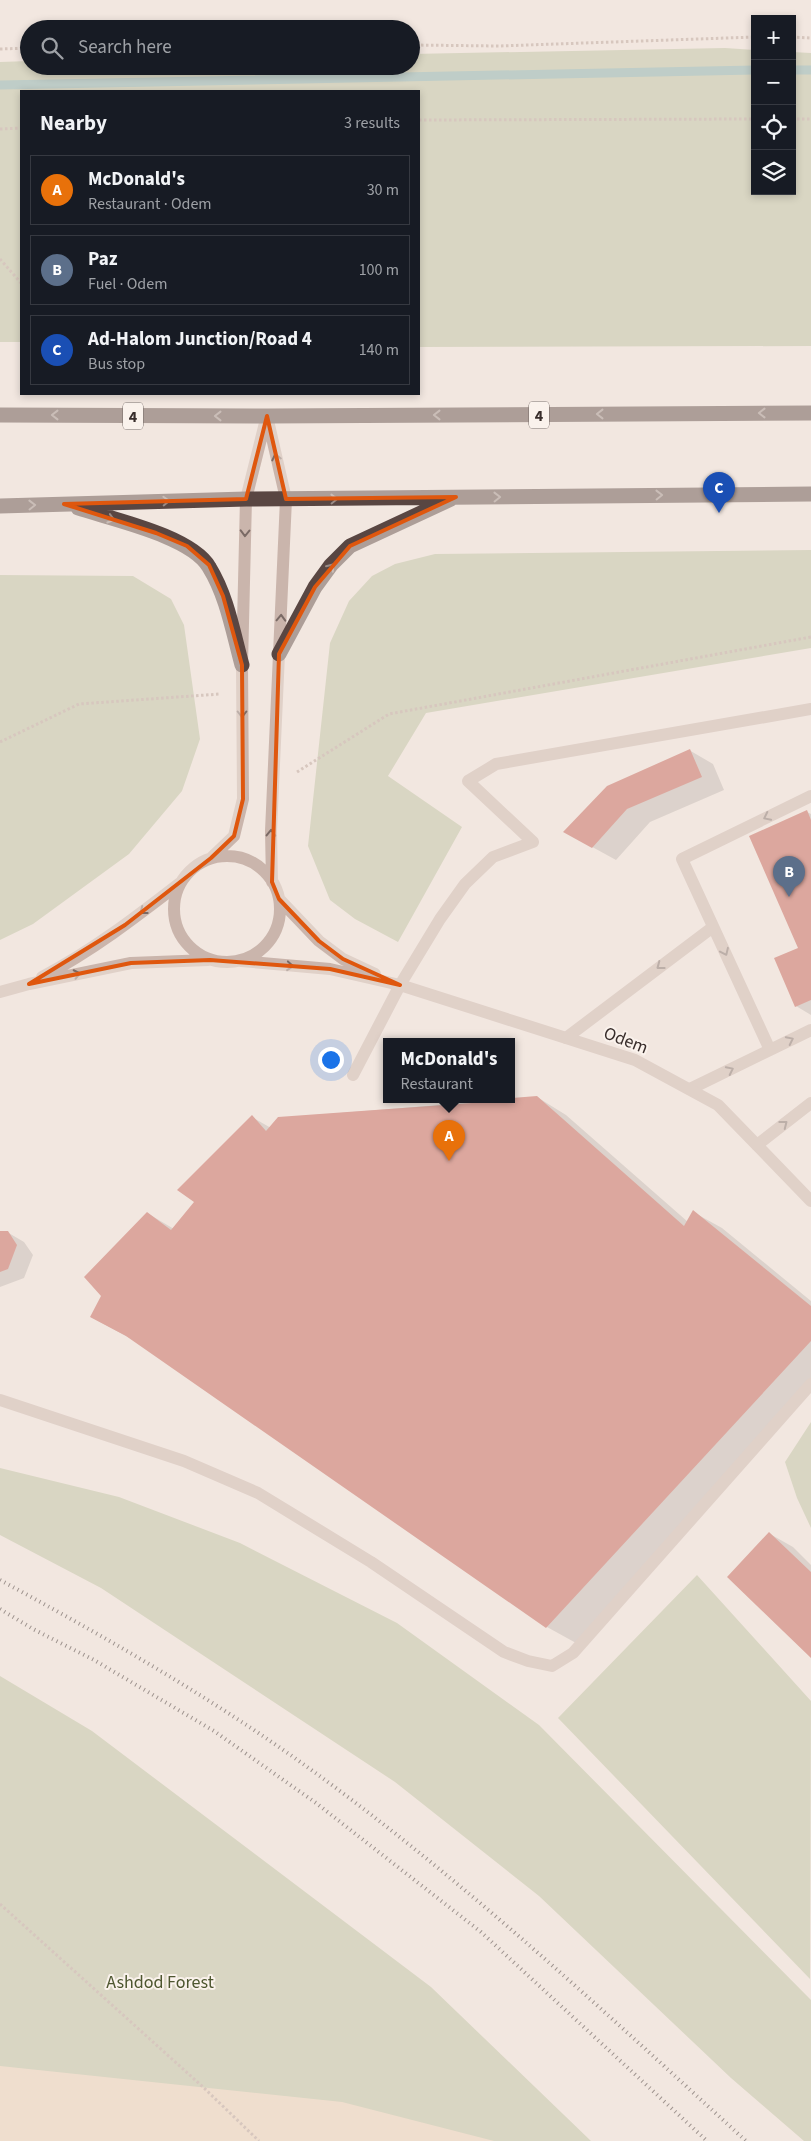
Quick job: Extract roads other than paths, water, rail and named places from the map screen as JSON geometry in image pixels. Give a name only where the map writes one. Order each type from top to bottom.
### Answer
[{"type":"highway","name":"4","points":[[0,415],[267,416],[811,413]]},
{"type":"highway","points":[[0,506],[246,499],[811,494]]},
{"type":"highway","points":[[279,654],[315,587],[331,565],[350,546],[456,497]]},
{"type":"highway","points":[[64,504],[156,533],[187,546],[208,565],[223,596],[242,665]]},
{"type":"street","points":[[29,984],[79,956],[125,925],[182,881],[194,867],[210,858],[234,836],[243,799],[242,665],[246,499],[267,416]]},
{"type":"street","points":[[267,416],[286,499],[273,787],[272,882]]},
{"type":"street","points":[[353,1076],[400,985],[440,920],[465,884],[493,857],[533,842],[468,781],[496,764],[811,709]]},
{"type":"street","points":[[770,1050],[682,858],[811,796]]},
{"type":"street","points":[[0,992],[130,963],[210,960],[226,963],[256,954],[268,943],[276,930],[278,922],[279,899],[272,882],[252,862],[224,856],[210,858]]},
{"type":"street","points":[[182,881],[174,904],[176,927],[184,942],[210,960]]},
{"type":"street","name":"Odem","points":[[279,899],[319,941],[343,959],[400,985]]},
{"type":"street","points":[[566,1038],[713,927]]},
{"type":"street","name":"Odem","points":[[241,960],[330,969],[400,985],[635,1060],[718,1104],[809,1197]]},
{"type":"street","points":[[690,1089],[811,1030]]},
{"type":"street","points":[[757,1144],[810,1105]]},
{"type":"street","points":[[0,1400],[184,1461],[258,1493],[370,1562],[504,1652],[528,1661],[552,1666],[573,1653],[811,1384]]},
{"type":"waterway","points":[[0,85],[751,70]]},
{"type":"waterway","points":[[796,70],[811,70]]},
{"type":"railway","points":[[0,1580],[162,1672],[241,1721],[373,1816],[429,1860],[536,1951],[746,2141]]},
{"type":"railway","points":[[0,1609],[33,1629],[94,1660],[214,1731],[316,1803],[481,1932],[707,2141]]},
{"type":"place","name":"Ad-Halom Junction/Road 4","points":[[719,513]]},
{"type":"place","name":"Paz","points":[[789,897]]},
{"type":"place","name":"McDonald's","points":[[449,1161]]},
{"type":"park label","name":"Ashdod Forest","points":[[160,1982]]}]
